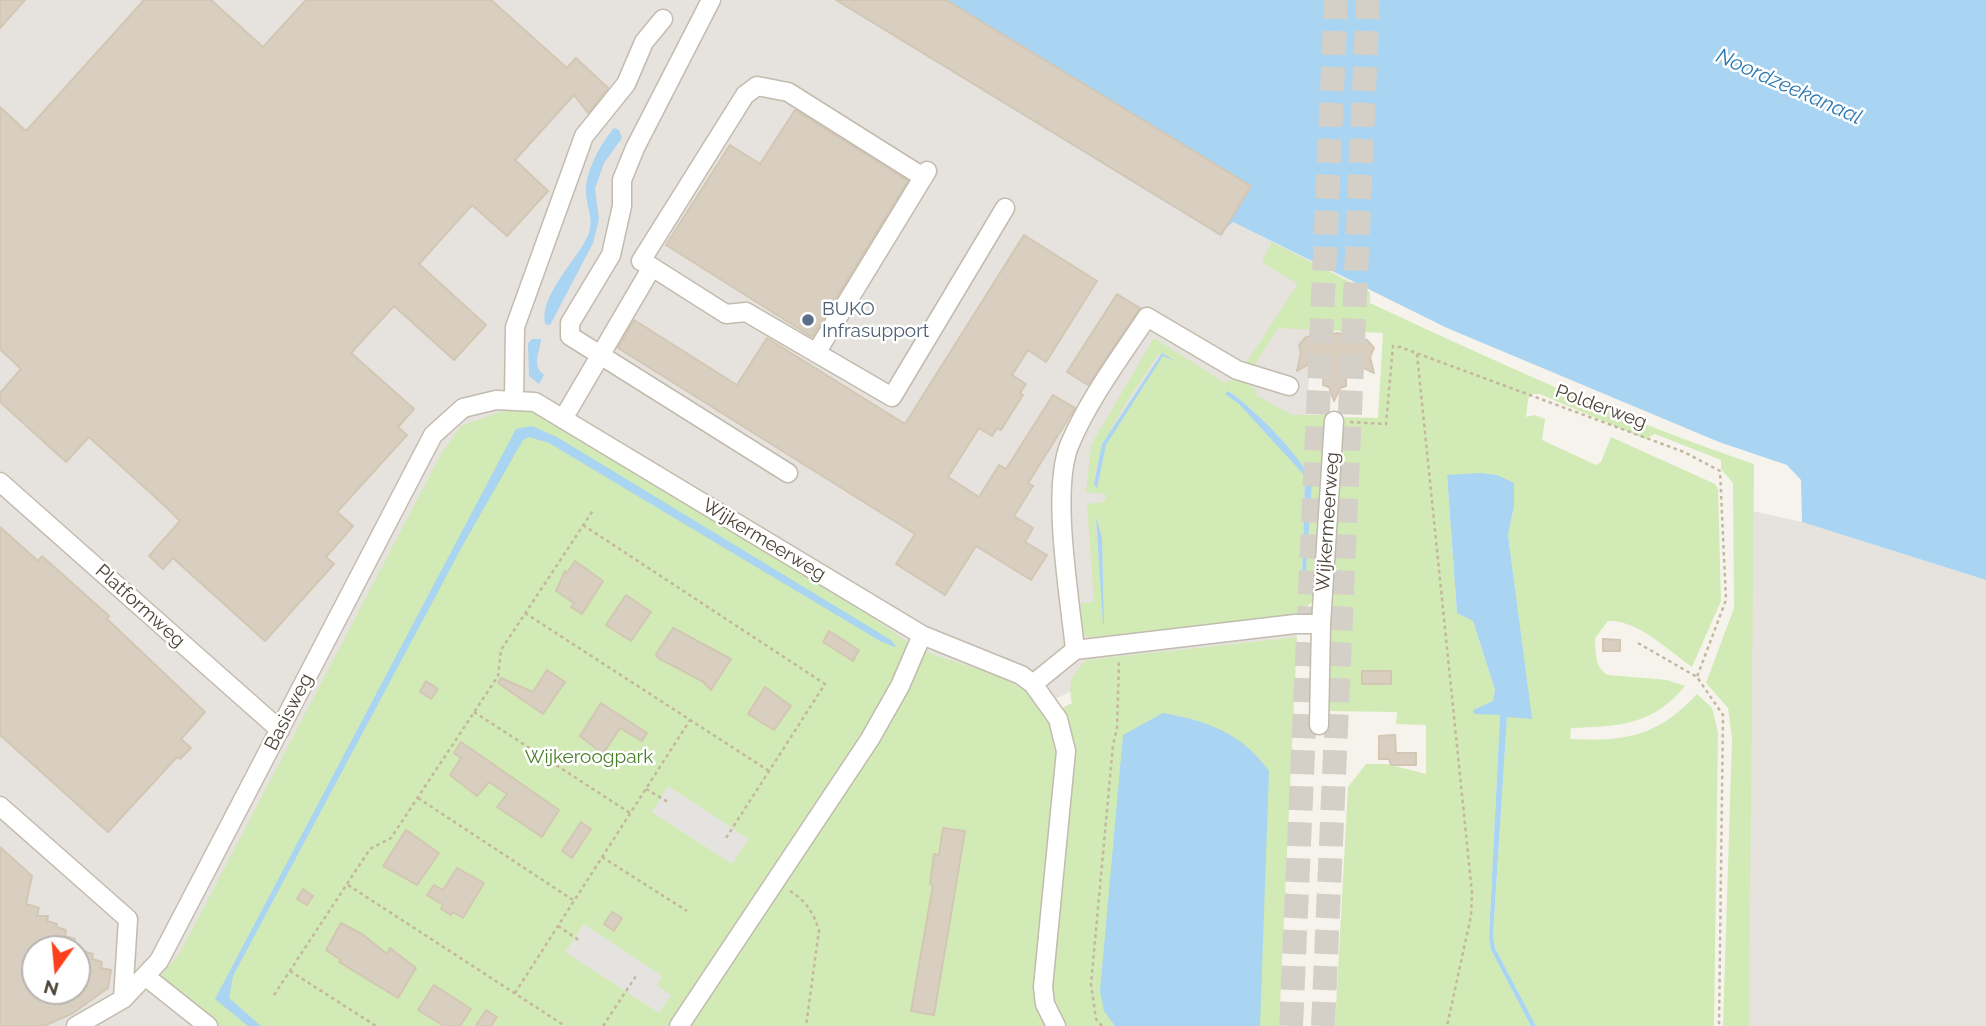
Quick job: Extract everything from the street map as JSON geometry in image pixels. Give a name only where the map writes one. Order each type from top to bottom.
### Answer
[{"type":"street","points":[[711,0],[635,148],[622,180],[622,206],[611,255],[570,323],[570,336],[788,473]]},
{"type":"street","points":[[505,400],[515,327],[584,136],[626,84],[643,43],[663,19]]},
{"type":"street","points":[[817,354],[925,174],[788,92],[757,86],[746,95],[641,261],[726,314],[746,312],[817,354],[891,397],[1005,208]]},
{"type":"street","points":[[563,419],[652,267]]},
{"type":"street","points":[[1075,650],[1062,491],[1068,448],[1091,404],[1147,317],[1237,370],[1289,386]]},
{"type":"street","name":"Wijkermeerweg","points":[[505,400],[535,402],[922,635],[1007,667],[1033,684],[1058,719],[1066,751],[1043,987],[1045,1004],[1056,1026]]},
{"type":"street","name":"Basisweg","points":[[76,1026],[123,999],[159,961],[433,435],[463,408],[505,400]]},
{"type":"street","name":"Wijkermeerweg","points":[[1320,725],[1321,624],[1334,421]]},
{"type":"street","name":"Platformweg","points":[[0,482],[280,730]]},
{"type":"street","points":[[1033,684],[1058,661],[1075,650],[1295,624],[1321,624]]},
{"type":"street","points":[[679,1026],[870,739],[900,686],[922,635]]},
{"type":"street","points":[[0,806],[128,919],[123,999]]},
{"type":"street","points":[[145,976],[208,1026]]},
{"type":"path","name":"Polderweg","points":[[1334,421],[1386,424],[1393,346],[1684,452],[1720,471],[1727,600],[1697,677]]},
{"type":"path","points":[[1417,354],[1472,893],[1471,916],[1447,1026]]},
{"type":"path","points":[[274,995],[370,849],[391,838],[418,798],[498,676],[501,650],[594,509]]},
{"type":"path","points":[[583,525],[825,684],[726,838]]},
{"type":"path","points":[[525,613],[769,771]]},
{"type":"path","points":[[1638,643],[1697,677],[1723,715],[1719,1026]]},
{"type":"path","points":[[1102,1026],[1096,1019],[1091,984],[1113,745],[1118,728],[1121,676],[1117,645]]},
{"type":"path","points":[[474,712],[630,813]]},
{"type":"path","points":[[515,993],[690,720]]},
{"type":"path","points":[[646,789],[668,802]]},
{"type":"path","points":[[418,798],[574,901]]},
{"type":"path","points":[[602,857],[687,911]]},
{"type":"path","points":[[347,884],[565,1026]]},
{"type":"path","points":[[786,888],[802,898],[814,915],[819,930],[806,1026]]},
{"type":"path","points":[[558,926],[580,941]]},
{"type":"path","points":[[290,971],[376,1026]]},
{"type":"path","points":[[603,1026],[636,976]]},
{"type":"shaded area","points":[[0,0],[835,0],[1219,235],[1233,222],[1314,263],[1297,637],[1153,653],[1027,712],[236,1026],[0,1026]]},
{"type":"shaded area","points":[[1748,510],[1802,522],[1986,580],[1986,1026],[1738,1026]]},
{"type":"shaded area","points":[[668,786],[749,839],[732,864],[652,812]]},
{"type":"shaded area","points":[[584,924],[662,976],[657,985],[671,995],[659,1013],[565,952]]},
{"type":"green space","points":[[1272,242],[1370,292],[1370,303],[1417,325],[1608,409],[1754,464],[1749,1026],[1723,1026],[1732,738],[1728,708],[1706,683],[1734,608],[1733,483],[1721,469],[1721,460],[1655,434],[1645,439],[1540,394],[1532,394],[1528,399],[1526,417],[1534,415],[1545,419],[1542,440],[1596,465],[1601,462],[1611,437],[1715,484],[1718,488],[1721,601],[1692,667],[1652,637],[1630,625],[1608,621],[1595,638],[1598,664],[1608,675],[1667,680],[1685,686],[1673,699],[1647,716],[1619,724],[1571,728],[1570,739],[1608,739],[1640,733],[1669,719],[1697,694],[1712,708],[1718,732],[1714,1026],[1536,1026],[1495,948],[1493,935],[1507,716],[1531,719],[1508,535],[1514,507],[1447,476],[1457,613],[1473,621],[1495,690],[1493,701],[1474,710],[1500,715],[1489,938],[1491,950],[1531,1026],[1335,1026],[1348,787],[1366,764],[1387,764],[1426,774],[1426,725],[1396,724],[1397,712],[1327,711],[1340,417],[1378,418],[1383,333],[1278,328],[1252,369],[1245,365],[1298,284],[1262,262]]},
{"type":"green space","points":[[1154,338],[1225,383],[1237,377],[1257,391],[1256,395],[1292,415],[1326,415],[1320,589],[1316,599],[1298,613],[1103,641],[1082,635],[1081,603],[1094,602],[1087,504],[1104,502],[1106,497],[1105,494],[1086,492],[1091,445]],"holes":[[[1162,353],[1176,361],[1163,356],[1106,445],[1097,488],[1094,484],[1097,466],[1109,433],[1127,401],[1157,356]],[[1228,391],[1238,398],[1263,420],[1290,449],[1308,476],[1312,486],[1305,587],[1302,586],[1305,476],[1239,404],[1226,394]],[[1095,518],[1102,538],[1104,625]]]},
{"type":"green space","name":"Wijkeroogpark","points":[[514,407],[561,421],[850,602],[906,641],[934,655],[994,674],[1031,694],[1044,717],[1072,703],[1072,679],[1087,660],[1297,637],[1279,1026],[220,1026],[159,978],[180,953],[441,454],[461,426]]},
{"type":"water","name":"Noordzeekanaal","points":[[835,0],[1986,0],[1986,580],[1802,522],[1801,480],[1787,465],[1719,442],[1447,328],[1233,222],[1219,235]]},
{"type":"water","points":[[614,128],[619,130],[622,138],[604,163],[595,189],[599,219],[593,243],[550,325],[545,324],[548,301],[589,233],[591,222],[586,191],[589,174],[599,149]]},
{"type":"water","points":[[532,339],[541,339],[537,363],[544,375],[539,384],[529,376],[528,344]]},
{"type":"water","points":[[1162,353],[1176,361],[1163,356],[1106,445],[1097,488],[1094,484],[1102,444]]},
{"type":"water","points":[[1228,391],[1277,434],[1301,463],[1312,486],[1305,587],[1302,586],[1302,578],[1305,476],[1239,404],[1225,394]]},
{"type":"water","points":[[532,426],[557,437],[891,640],[897,648],[880,641],[549,443],[529,437],[523,440],[464,543],[233,976],[229,998],[261,1026],[248,1026],[215,999],[516,429]]},
{"type":"water","points":[[1447,475],[1497,475],[1514,483],[1514,507],[1508,535],[1532,719],[1507,717],[1493,935],[1495,948],[1536,1026],[1531,1026],[1491,950],[1489,938],[1500,715],[1474,714],[1473,710],[1493,701],[1495,690],[1473,621],[1457,613]]},
{"type":"water","points":[[1096,517],[1102,538],[1104,626],[1103,624]]},
{"type":"water","points":[[1163,713],[1209,725],[1235,738],[1269,771],[1260,1026],[1115,1026],[1104,1011],[1100,991],[1123,735]]},
{"type":"building","points":[[0,0],[25,0],[0,28]]},
{"type":"building","points":[[144,0],[211,0],[263,47],[306,0],[491,0],[567,68],[576,58],[608,88],[588,113],[574,95],[515,160],[548,191],[507,236],[472,205],[419,264],[486,325],[454,360],[394,306],[351,353],[414,409],[398,427],[407,435],[337,512],[353,526],[326,557],[334,564],[265,641],[173,558],[163,569],[149,556],[180,521],[89,437],[66,462],[0,402],[0,393],[21,369],[0,349],[0,107],[26,131]]},
{"type":"building","points":[[836,0],[946,0],[1251,186],[1221,235]]},
{"type":"building","points":[[795,110],[908,181],[812,337],[666,245],[730,145],[760,164]]},
{"type":"building","points":[[1024,235],[1097,281],[1046,362],[1028,350],[1012,375],[1026,384],[1020,393],[1023,395],[1001,430],[997,428],[992,436],[979,428],[948,477],[979,497],[999,465],[1006,469],[1053,395],[1075,408],[1028,483],[1033,486],[1014,516],[1033,528],[1025,542],[1047,555],[1031,580],[976,546],[945,595],[896,564],[915,534],[618,348],[634,320],[737,385],[767,338],[905,424]]},
{"type":"building","points":[[1117,294],[1140,308],[1088,385],[1067,372]]},
{"type":"building","points":[[1338,333],[1367,340],[1374,348],[1370,357],[1374,373],[1362,367],[1346,370],[1346,386],[1340,388],[1334,401],[1329,387],[1323,385],[1324,369],[1309,364],[1297,371],[1301,353],[1299,345],[1306,337]]},
{"type":"building","points":[[0,527],[38,561],[42,556],[109,616],[107,619],[205,712],[181,739],[191,748],[180,759],[177,757],[108,832],[0,735]]},
{"type":"building","points":[[575,561],[603,581],[582,614],[571,607],[574,603],[556,591],[565,571],[567,573]]},
{"type":"building","points":[[626,595],[651,612],[631,641],[606,625]]},
{"type":"building","points":[[673,628],[731,659],[711,690],[702,681],[658,658],[656,654]]},
{"type":"building","points":[[829,631],[859,650],[853,661],[823,642]]},
{"type":"building","points":[[1603,639],[1620,640],[1620,651],[1603,651]]},
{"type":"building","points":[[547,670],[565,682],[543,714],[498,683],[501,678],[533,692]]},
{"type":"building","points":[[1362,671],[1391,671],[1391,684],[1362,684]]},
{"type":"building","points":[[426,681],[438,689],[431,699],[420,692]]},
{"type":"building","points":[[765,687],[791,706],[774,730],[748,714]]},
{"type":"building","points":[[601,703],[647,733],[642,741],[620,728],[603,754],[580,736]]},
{"type":"building","points":[[1395,735],[1396,753],[1416,753],[1416,765],[1391,765],[1389,759],[1379,759],[1379,736]]},
{"type":"building","points":[[461,742],[559,810],[542,837],[497,807],[507,794],[489,782],[477,796],[450,775],[461,758],[454,753]]},
{"type":"building","points":[[581,822],[591,829],[572,858],[562,851]]},
{"type":"building","points":[[943,828],[965,831],[934,1015],[911,1011],[933,885],[930,884],[934,854],[939,855]]},
{"type":"building","points":[[406,830],[439,853],[417,885],[383,866]]},
{"type":"building","points":[[0,847],[32,876],[26,904],[39,908],[37,916],[48,916],[47,921],[66,930],[65,935],[21,935],[21,1005],[84,1005],[44,1026],[0,1026]]},
{"type":"building","points":[[457,868],[484,883],[463,918],[441,909],[443,905],[427,895],[434,885],[443,890]]},
{"type":"building","points":[[303,889],[313,896],[307,905],[297,899]]},
{"type":"building","points":[[612,912],[622,918],[614,931],[604,924]]},
{"type":"building","points":[[341,923],[362,934],[387,954],[390,948],[416,968],[398,998],[339,962],[341,960],[326,950]]},
{"type":"building","points":[[91,953],[92,959],[102,962],[101,968],[111,970],[108,988],[91,1000]]},
{"type":"building","points":[[434,985],[471,1009],[460,1026],[444,1026],[418,1010]]},
{"type":"building","points":[[486,1010],[497,1017],[491,1026],[476,1026]]},
{"type":"tunnel","points":[[1291,1026],[1336,0]]},
{"type":"tunnel","points":[[1323,1026],[1368,0]]},
{"type":"place","name":"BUKO Infrasupport","points":[[808,320]]}]
